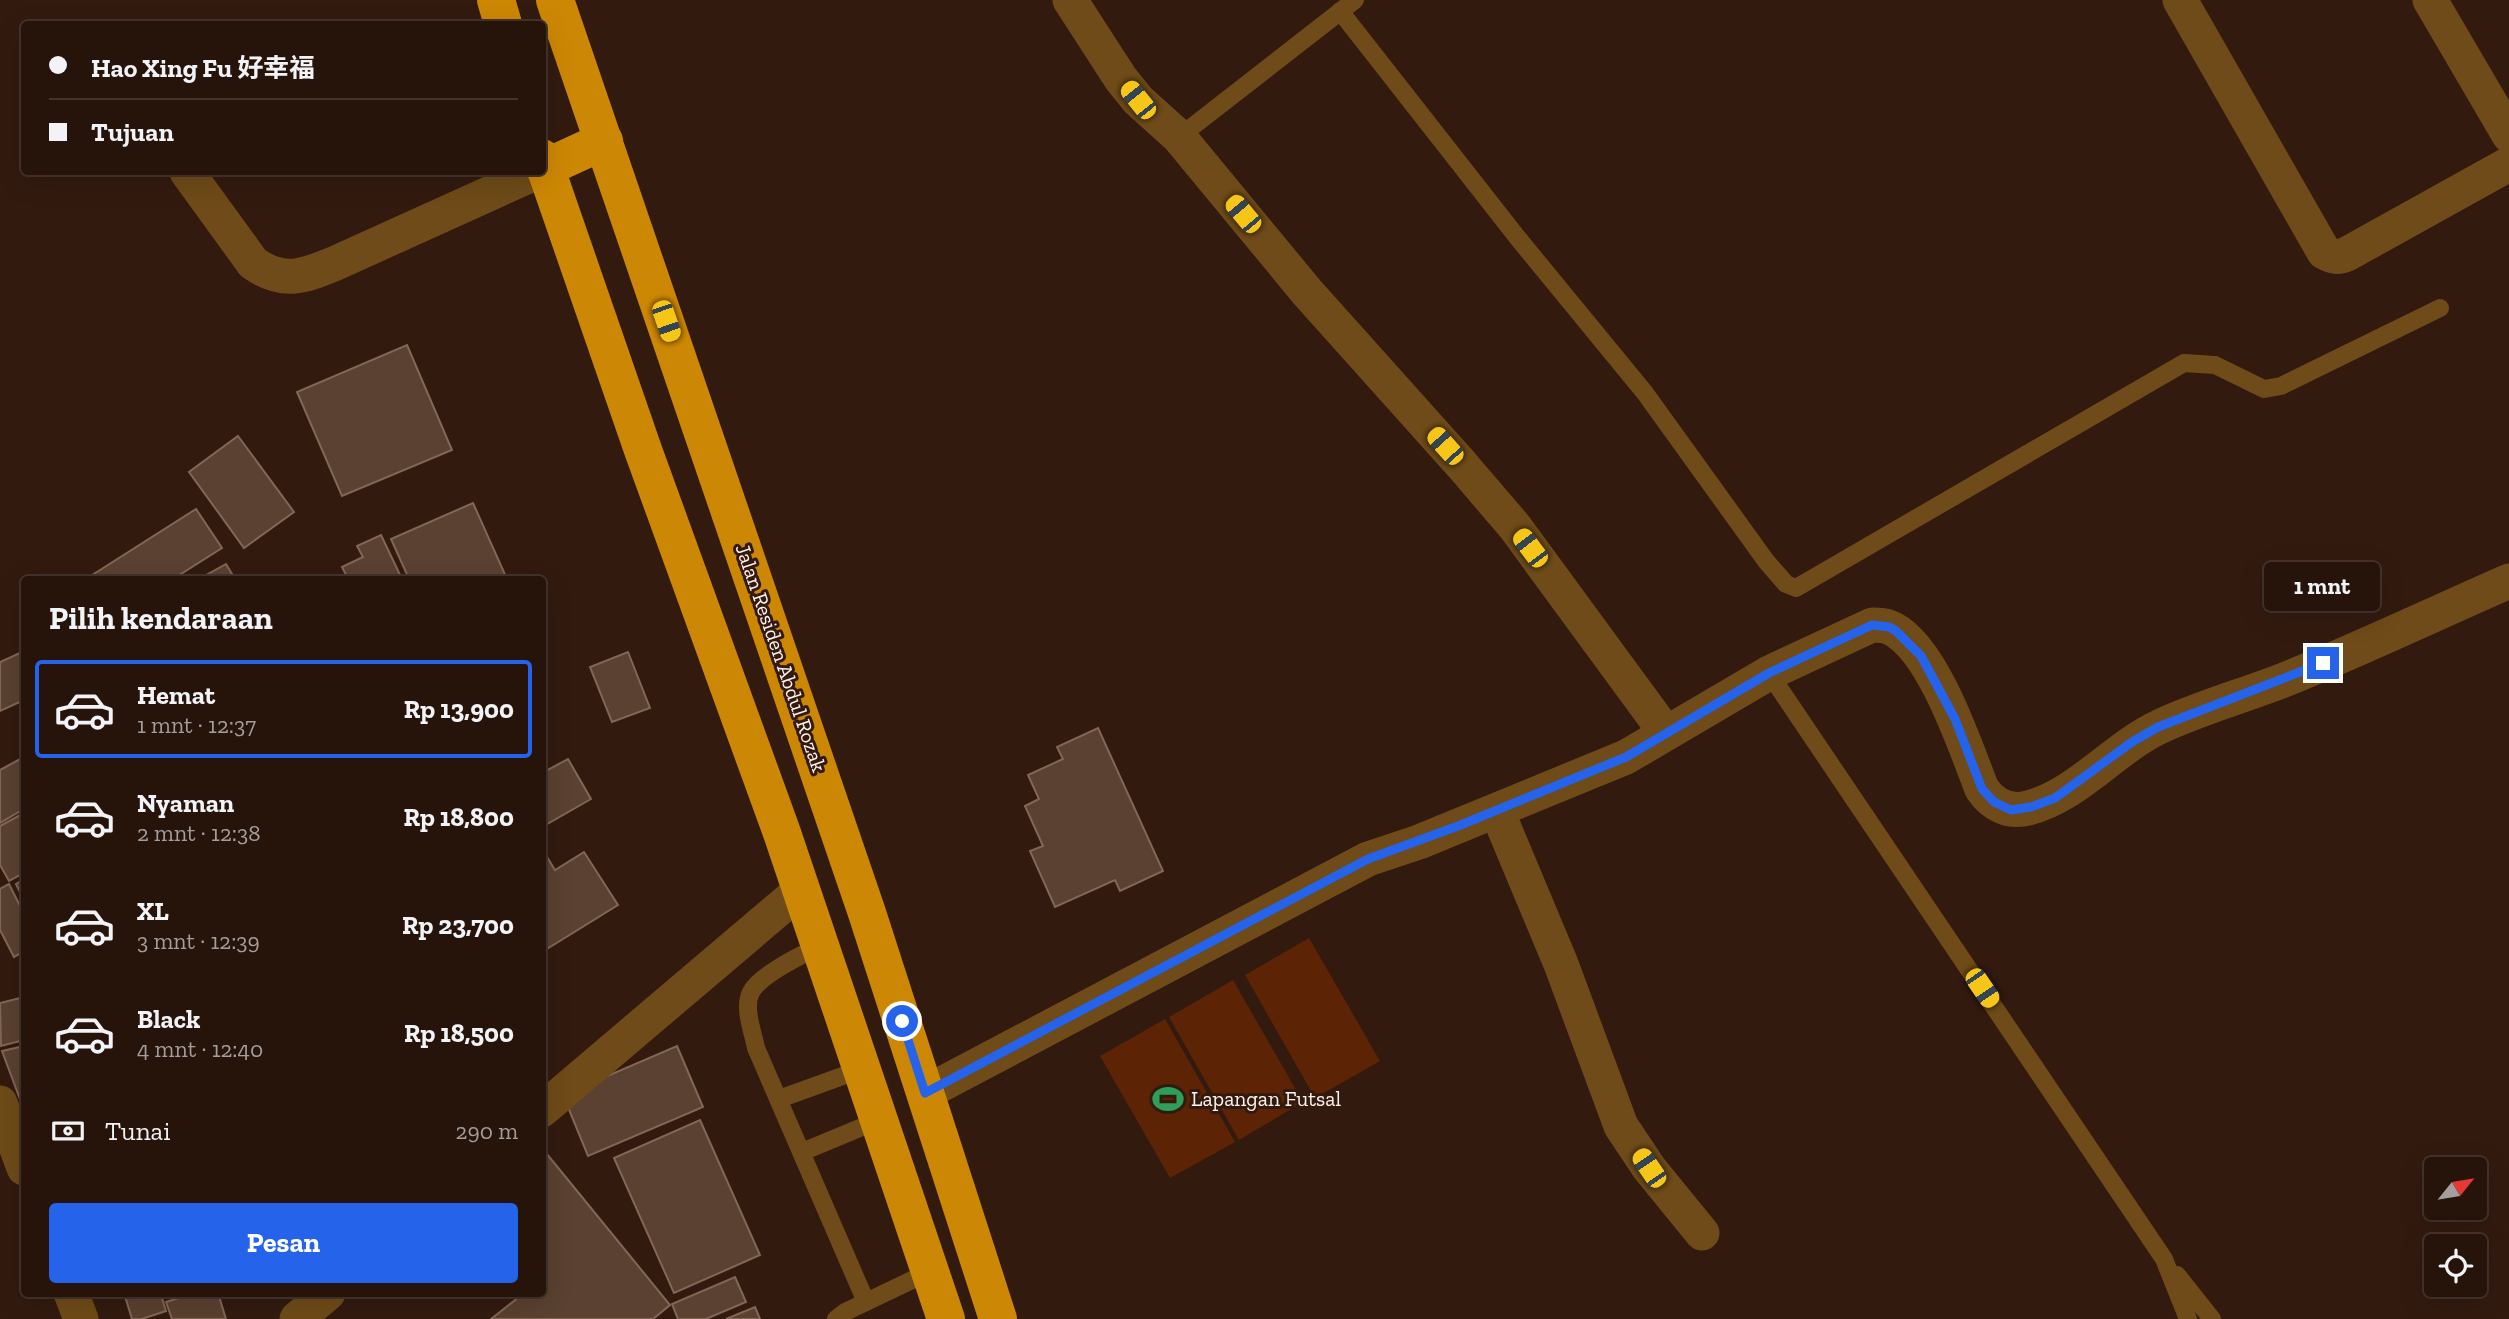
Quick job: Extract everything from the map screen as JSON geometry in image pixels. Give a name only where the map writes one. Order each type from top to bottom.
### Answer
[{"type":"highway","points":[[496,0],[502,21]]},
{"type":"highway","name":"Jalan Residen Abdul Rozak","points":[[555,0],[863,900],[999,1319]]},
{"type":"highway","points":[[546,164],[604,141]]},
{"type":"highway","points":[[545,175],[802,890],[946,1319]]},
{"type":"street","points":[[1070,0],[1121,79],[1138,100],[1179,137],[1307,292],[1515,527],[1666,733]]},
{"type":"street","points":[[2180,0],[2324,252],[2329,255],[2334,257],[2347,254],[2509,164]]},
{"type":"street","points":[[2430,0],[2509,135]]},
{"type":"street","points":[[189,175],[253,263],[268,274],[286,277],[313,272],[336,263],[523,175]]},
{"type":"street","points":[[925,1093],[1368,859],[1497,811],[1626,757],[1769,673],[1872,625],[1889,627],[1896,631],[1921,656],[1943,694],[1987,796],[2003,807],[2020,809],[2055,798],[2132,742],[2158,727],[2284,680],[2509,581]]},
{"type":"street","points":[[1497,811],[1561,964],[1621,1126],[1649,1168],[1702,1233]]},
{"type":"street","points":[[546,1107],[802,890]]},
{"type":"street","points":[[0,1103],[21,1160]]},
{"type":"street","points":[[73,1297],[81,1319]]},
{"type":"street","points":[[298,1319],[323,1297]]},
{"type":"lane","points":[[1179,137],[1355,0]]},
{"type":"lane","points":[[1340,11],[1517,237],[1644,393],[1766,561],[1786,584],[1796,588],[2184,363],[2216,365],[2264,389],[2281,386],[2440,308]]},
{"type":"lane","points":[[1769,673],[2164,1259],[2212,1319]]},
{"type":"lane","points":[[821,945],[774,971],[751,992],[748,1013],[756,1048],[866,1302]]},
{"type":"lane","points":[[779,1099],[862,1069]]},
{"type":"lane","points":[[803,1152],[879,1120]]},
{"type":"lane","points":[[2164,1259],[2188,1319]]},
{"type":"lane","points":[[836,1319],[845,1312],[931,1271]]},
{"type":"shaded area","name":"Lapangan Futsal","points":[[1309,938],[1380,1061],[1315,1098],[1245,975]]},
{"type":"shaded area","name":"Lapangan Futsal","points":[[1233,980],[1303,1102],[1239,1140],[1169,1017]]},
{"type":"shaded area","name":"Lapangan Futsal","points":[[1165,1019],[1235,1142],[1170,1178],[1100,1056]]},
{"type":"building","points":[[407,345],[452,450],[342,496],[297,392]]},
{"type":"building","points":[[238,436],[294,512],[244,548],[189,472]]},
{"type":"building","points":[[473,503],[506,576],[408,576],[391,539]]},
{"type":"building","points":[[196,509],[222,548],[178,576],[91,576]]},
{"type":"building","points":[[381,535],[401,576],[346,576],[342,567],[363,557],[357,546]]},
{"type":"building","points":[[226,564],[233,576],[204,576]]},
{"type":"building","points":[[21,652],[21,701],[0,711],[0,662]]},
{"type":"building","points":[[628,652],[650,708],[612,722],[590,667]]},
{"type":"building","points":[[1098,728],[1163,871],[1120,891],[1115,880],[1055,907],[1030,851],[1043,846],[1025,806],[1039,799],[1028,775],[1063,759],[1057,747]]},
{"type":"building","points":[[21,759],[21,811],[0,823],[0,770]]},
{"type":"building","points":[[568,759],[591,799],[546,825],[546,771]]},
{"type":"building","points":[[21,815],[21,875],[9,881],[0,865],[0,826]]},
{"type":"building","points":[[584,852],[618,905],[546,950],[546,855],[555,870]]},
{"type":"building","points":[[21,881],[21,894],[16,884]]},
{"type":"building","points":[[9,884],[21,908],[21,953],[14,957],[0,930],[0,889]]},
{"type":"building","points":[[21,998],[21,1041],[1,1046],[0,1003]]},
{"type":"building","points":[[677,1046],[703,1107],[588,1156],[563,1095]]},
{"type":"building","points":[[21,1047],[21,1102],[2,1051]]},
{"type":"building","points":[[700,1120],[760,1255],[674,1293],[614,1158]]},
{"type":"building","points":[[546,1153],[670,1305],[653,1319],[491,1319],[519,1297],[546,1297]]},
{"type":"building","points":[[735,1277],[746,1302],[706,1319],[678,1319],[672,1304]]},
{"type":"building","points":[[125,1297],[165,1297],[162,1298],[166,1311],[142,1319],[132,1319]]},
{"type":"building","points":[[182,1297],[219,1297],[226,1319],[172,1319],[166,1302]]},
{"type":"building","points":[[755,1307],[760,1319],[726,1319]]},
{"type":"place","name":"Lapangan Futsal","points":[[1168,1099]]},
{"type":"route","points":[[902,1021],[925,1093],[1368,859],[1419,842],[1626,757],[1769,673],[1872,625],[1881,625],[1896,631],[1921,656],[1955,719],[1982,789],[1994,802],[2011,810],[2031,807],[2055,798],[2132,742],[2158,727],[2323,663]]}]
